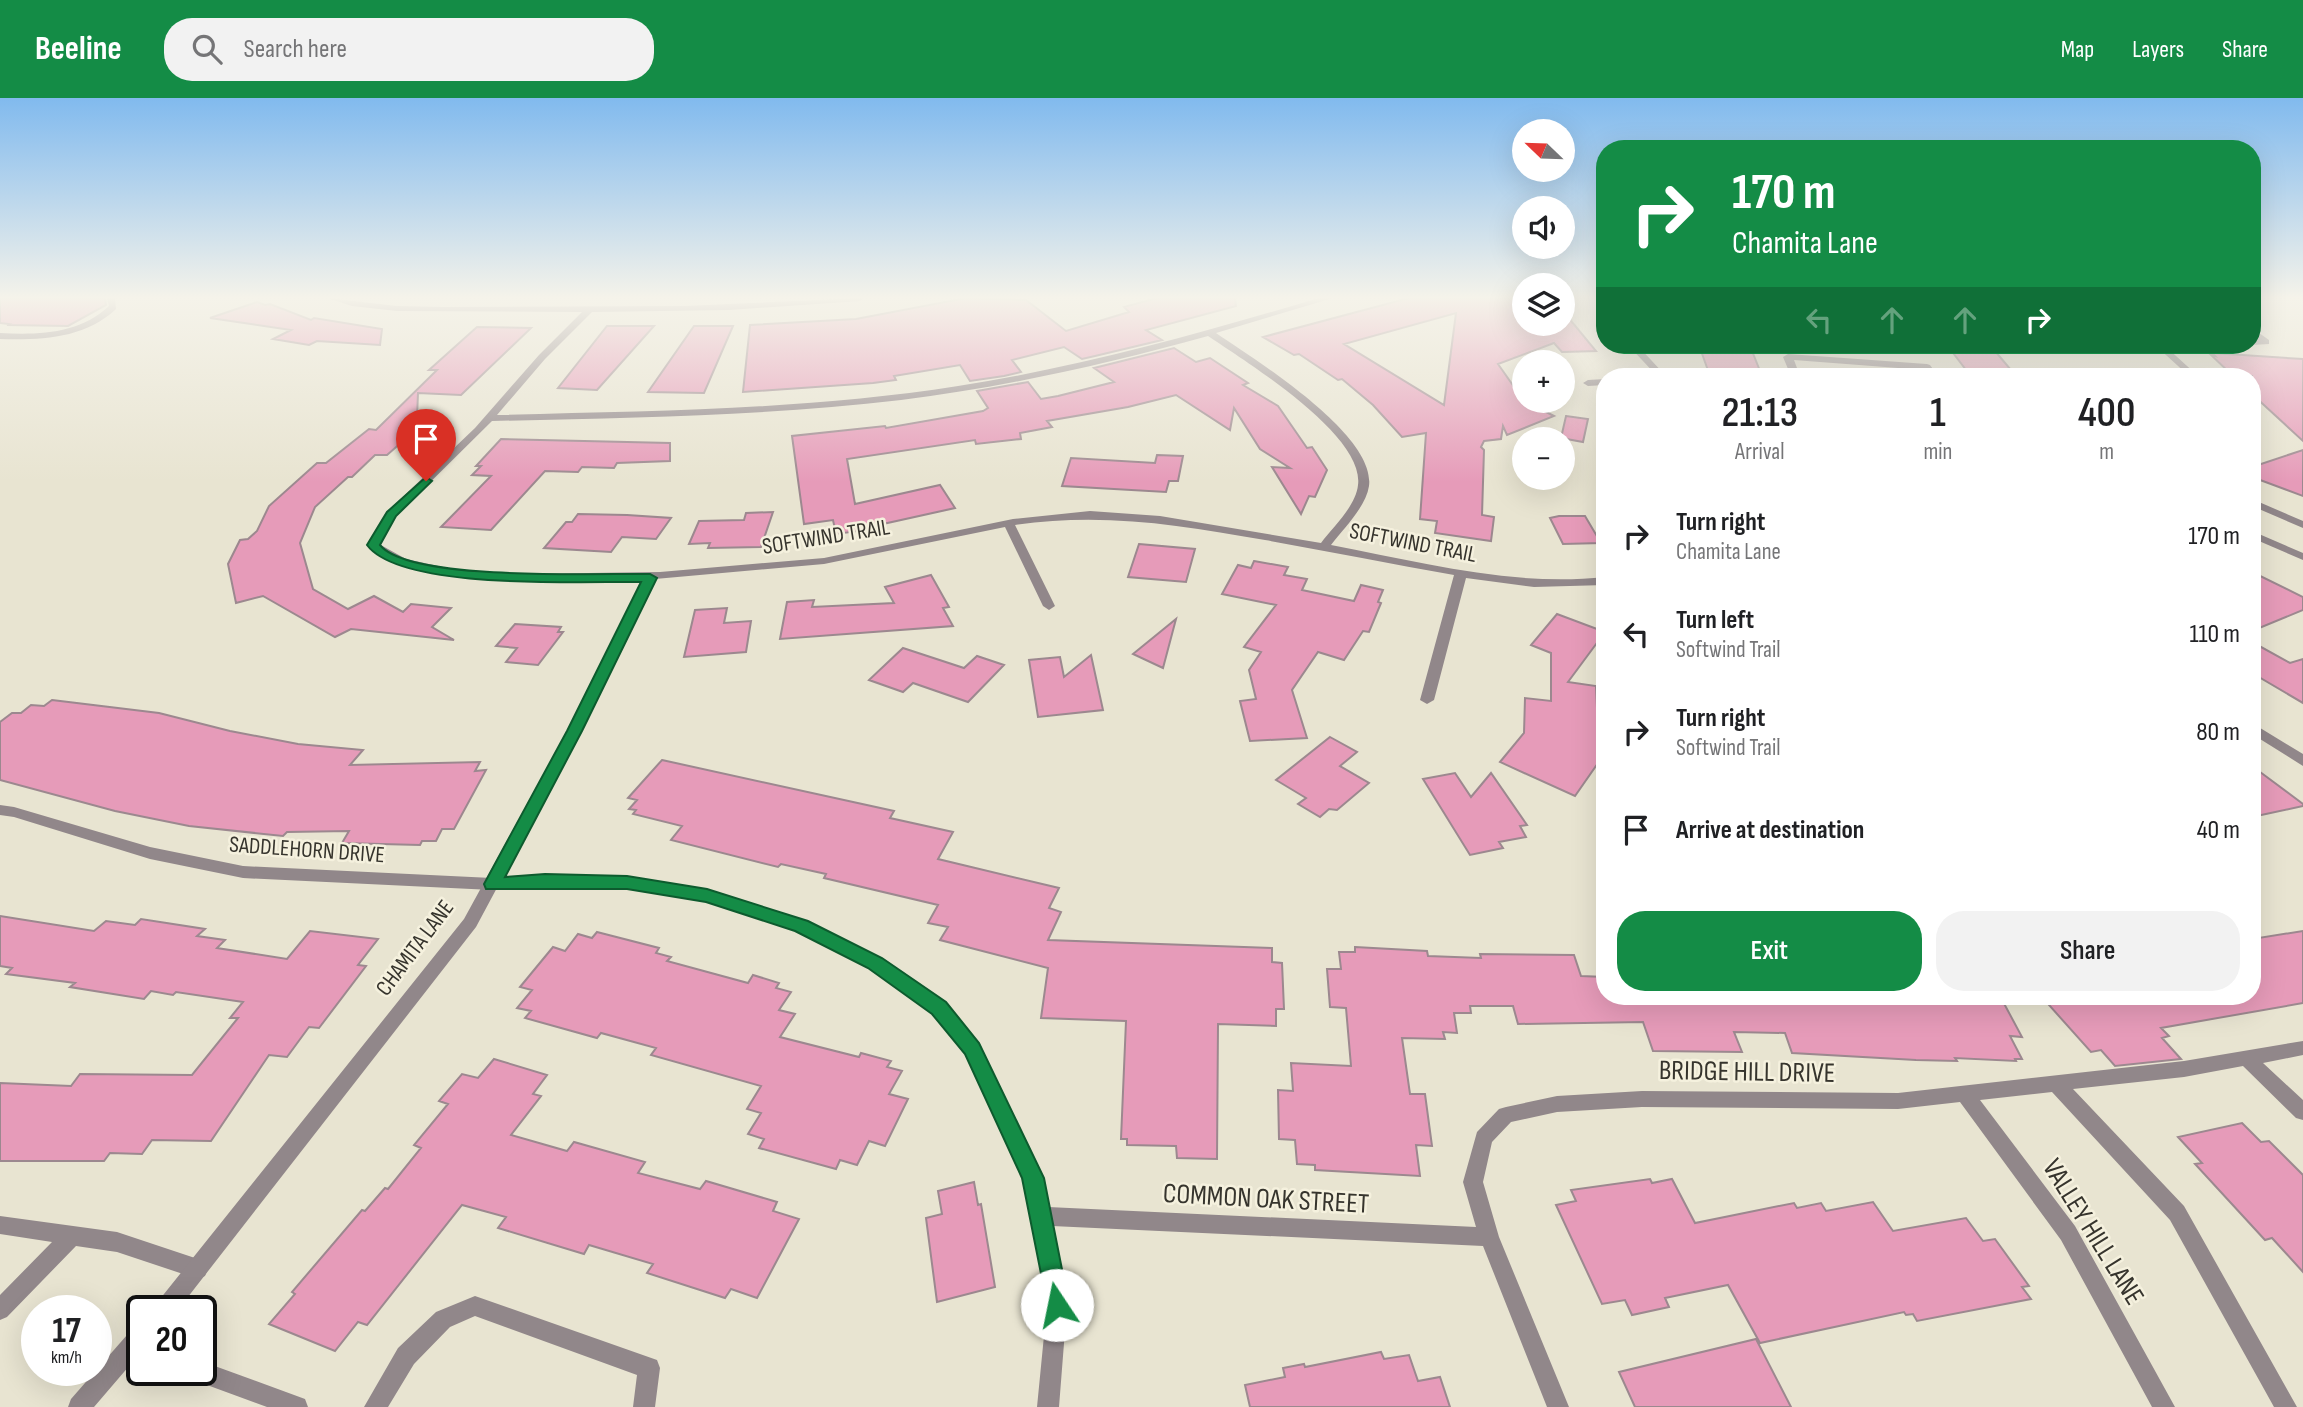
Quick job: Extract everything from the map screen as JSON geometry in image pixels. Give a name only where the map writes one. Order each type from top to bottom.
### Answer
[{"type":"street","name":"SOFTWIND TRAIL","points":[[540,359],[489,418],[391,514],[373,545],[379,552],[398,562],[473,576],[650,578],[767,569],[825,561],[1009,524],[1089,514],[1135,515],[1461,573],[1543,584],[1596,582]]},
{"type":"street","points":[[489,418],[710,412],[880,399],[958,389],[1102,359]]},
{"type":"street","points":[[1247,359],[1301,396],[1340,433],[1359,461],[1365,481],[1361,494],[1324,547]]},
{"type":"street","points":[[1817,359],[1928,368]]},
{"type":"street","points":[[1588,383],[1596,383]]},
{"type":"street","points":[[2261,506],[2303,525]]},
{"type":"street","points":[[1009,524],[1049,606]]},
{"type":"street","points":[[2261,538],[2303,557]]},
{"type":"street","points":[[1427,699],[1461,573]]},
{"type":"street","name":"CHAMITA LANE","points":[[176,1295],[470,923],[575,731],[650,578]]},
{"type":"street","points":[[2261,733],[2303,761]]},
{"type":"street","name":"SADDLEHORN DRIVE","points":[[0,810],[150,853],[243,872],[492,884],[545,881],[627,882],[707,895],[801,926],[875,963],[939,1008],[972,1049],[1033,1178],[1057,1305],[1048,1407]]},
{"type":"street","name":"BRIDGE HILL DRIVE","points":[[1558,1407],[1489,1237],[1473,1182],[1484,1138],[1506,1115],[1557,1104],[1642,1098],[1898,1101],[2184,1069],[2303,1048]]},
{"type":"street","points":[[2246,1058],[2303,1112]]},
{"type":"street","points":[[2056,1083],[2177,1213],[2286,1407]]},
{"type":"street","name":"VALLEY HILL LANE","points":[[1965,1094],[2067,1233],[2164,1407]]},
{"type":"street","name":"COMMON OAK STREET","points":[[1040,1216],[1489,1237]]},
{"type":"street","points":[[0,1225],[117,1242],[198,1269]]},
{"type":"street","points":[[0,1310],[71,1237]]},
{"type":"street","points":[[375,1407],[406,1356],[443,1319],[475,1306],[649,1367],[644,1407]]},
{"type":"street","points":[[79,1407],[126,1358]]},
{"type":"street","points":[[217,1378],[297,1407]]},
{"type":"building","points":[[441,359],[499,359],[461,395],[418,393],[416,441],[403,441],[387,455],[375,455],[352,477],[348,477],[315,507],[300,543],[313,589],[348,609],[374,596],[403,612],[411,604],[451,608],[432,627],[454,640],[351,629],[335,637],[263,596],[236,603],[228,564],[240,540],[248,539],[257,531],[269,506],[317,463],[326,463],[369,429],[376,430],[437,370],[429,370]]},
{"type":"building","points":[[581,359],[625,359],[597,390],[558,388]]},
{"type":"building","points":[[671,359],[719,359],[704,393],[648,392]]},
{"type":"building","points":[[746,359],[1016,359],[1012,360],[1021,372],[970,381],[960,365],[894,376],[896,380],[873,383],[743,392]]},
{"type":"building","points":[[1130,359],[1191,359],[1196,362],[1212,359],[1248,383],[1243,385],[1278,406],[1307,448],[1312,447],[1327,470],[1315,497],[1309,496],[1301,514],[1272,467],[1290,468],[1260,449],[1234,408],[1230,430],[1176,395],[1128,407],[1047,421],[1052,427],[1020,433],[1021,439],[976,444],[975,440],[847,459],[855,504],[940,485],[955,508],[865,528],[866,530],[836,534],[833,520],[804,524],[792,436],[886,428],[983,411],[988,408],[977,391],[1028,382],[1041,399],[1114,382],[1094,368]]},
{"type":"building","points":[[1307,359],[1369,359],[1444,405],[1450,359],[1511,359],[1498,364],[1512,384],[1512,413],[1548,413],[1554,416],[1527,427],[1512,427],[1512,433],[1507,435],[1503,426],[1501,439],[1484,441],[1481,447],[1484,450],[1482,515],[1494,517],[1491,541],[1435,533],[1437,521],[1420,519],[1426,433],[1402,437],[1373,405],[1342,379],[1338,380]]},
{"type":"building","points":[[1704,359],[1755,359],[1759,368],[1707,368]]},
{"type":"building","points":[[1958,359],[2002,359],[2009,368],[1965,368]]},
{"type":"building","points":[[2215,359],[2303,359],[2303,441],[2261,402],[2261,368],[2225,368]]},
{"type":"building","points":[[1566,416],[1588,419],[1583,442],[1575,441],[1575,427],[1564,427]]},
{"type":"building","points":[[501,439],[670,443],[670,461],[617,463],[614,468],[582,467],[578,472],[545,471],[491,530],[441,527],[491,476],[472,475],[481,466],[476,466]]},
{"type":"building","points":[[2303,450],[2303,496],[2261,480],[2261,464]]},
{"type":"building","points":[[1157,455],[1183,456],[1178,481],[1169,481],[1166,492],[1062,486],[1071,458],[1155,463]]},
{"type":"building","points":[[773,512],[761,547],[708,548],[710,543],[689,544],[699,521],[744,520],[746,513]]},
{"type":"building","points":[[578,514],[671,518],[656,539],[622,537],[611,552],[544,548],[566,522],[572,522]]},
{"type":"building","points":[[1585,516],[1596,535],[1596,543],[1563,544],[1550,518]]},
{"type":"building","points":[[1139,544],[1195,549],[1186,582],[1128,577]]},
{"type":"building","points":[[1254,561],[1288,567],[1284,575],[1307,579],[1302,590],[1354,601],[1361,585],[1383,590],[1378,602],[1381,603],[1369,632],[1363,631],[1344,660],[1318,652],[1292,690],[1307,738],[1250,741],[1240,701],[1256,699],[1249,670],[1261,652],[1244,647],[1276,605],[1222,594],[1238,565],[1251,568]]},
{"type":"building","points":[[931,575],[949,607],[943,608],[953,626],[780,639],[787,602],[814,600],[812,607],[894,603],[885,587]]},
{"type":"building","points":[[2261,576],[2303,597],[2303,610],[2261,627]]},
{"type":"building","points":[[727,608],[724,623],[751,621],[746,652],[684,657],[695,610]]},
{"type":"building","points":[[1557,614],[1596,629],[1596,644],[1568,682],[1596,686],[1596,766],[1575,796],[1500,762],[1524,733],[1525,698],[1551,701],[1551,653],[1531,645]]},
{"type":"building","points":[[1176,619],[1163,668],[1133,654]]},
{"type":"building","points":[[515,624],[561,627],[558,632],[563,632],[538,665],[506,662],[517,648],[496,646]]},
{"type":"building","points":[[2261,647],[2290,663],[2303,659],[2303,703],[2261,678]]},
{"type":"building","points":[[903,648],[964,668],[977,656],[1004,665],[968,702],[913,683],[903,692],[869,680]]},
{"type":"building","points":[[1091,655],[1103,710],[1038,717],[1029,660],[1060,657],[1064,677]]},
{"type":"building","points":[[52,700],[159,713],[230,731],[298,744],[363,750],[350,765],[480,762],[475,771],[486,770],[454,829],[442,829],[436,841],[422,841],[420,845],[342,843],[349,831],[287,832],[283,836],[189,826],[115,811],[0,780],[0,722],[12,713],[21,713],[31,705],[44,706]]},
{"type":"building","points":[[1330,737],[1357,752],[1340,766],[1369,783],[1337,810],[1329,809],[1320,817],[1298,804],[1306,798],[1276,780]]},
{"type":"building","points":[[662,760],[894,811],[890,818],[953,832],[938,859],[1059,888],[1049,908],[1061,912],[1048,940],[1272,948],[1272,962],[1282,963],[1284,1009],[1276,1009],[1276,1026],[1218,1024],[1217,1159],[1177,1158],[1176,1146],[1127,1145],[1127,1139],[1121,1139],[1126,1021],[1041,1018],[1048,968],[940,940],[948,927],[928,923],[938,905],[824,878],[826,874],[781,864],[778,867],[671,840],[682,826],[633,814],[636,810],[629,809],[637,800],[628,798]]},
{"type":"building","points":[[1455,773],[1471,797],[1491,773],[1527,825],[1520,826],[1526,837],[1499,842],[1503,848],[1470,855],[1423,779]]},
{"type":"building","points":[[2261,773],[2303,804],[2261,815]]},
{"type":"building","points":[[0,916],[94,931],[106,921],[135,925],[141,919],[205,929],[197,936],[225,940],[217,948],[287,959],[310,931],[378,939],[358,965],[366,966],[319,1028],[309,1027],[287,1057],[269,1055],[211,1141],[152,1140],[142,1154],[110,1153],[104,1161],[0,1161],[0,1083],[71,1086],[80,1074],[192,1075],[238,1018],[230,1018],[243,1002],[151,991],[144,999],[70,987],[75,983],[6,974],[12,968],[0,966]]},
{"type":"building","points":[[2303,931],[2303,1003],[2161,1028],[2169,1036],[2162,1038],[2181,1059],[2115,1066],[2101,1050],[2091,1052],[2049,1005],[2261,1005],[2261,938]]},
{"type":"building","points":[[597,932],[659,948],[656,953],[671,957],[667,961],[748,983],[753,975],[779,983],[776,988],[791,992],[779,1010],[795,1014],[780,1037],[859,1057],[861,1053],[891,1061],[887,1067],[902,1071],[889,1094],[908,1099],[885,1146],[869,1141],[857,1165],[840,1160],[836,1169],[759,1148],[764,1139],[748,1134],[761,1113],[747,1109],[761,1086],[651,1055],[656,1048],[601,1033],[597,1038],[525,1018],[531,1011],[517,1008],[532,990],[520,987],[553,947],[565,951],[578,934],[592,938]]},
{"type":"building","points":[[1355,947],[1427,951],[1428,956],[1481,958],[1480,954],[1574,955],[1581,976],[1596,977],[1596,1005],[2005,1005],[2022,1037],[2010,1036],[2022,1059],[1916,1060],[1792,1053],[1785,1033],[1734,1032],[1742,1052],[1653,1051],[1643,1022],[1518,1024],[1513,1006],[1470,1006],[1471,1013],[1454,1013],[1457,1033],[1443,1032],[1445,1039],[1402,1038],[1410,1094],[1425,1094],[1432,1146],[1416,1145],[1420,1176],[1315,1170],[1315,1165],[1297,1164],[1295,1140],[1279,1139],[1278,1090],[1293,1091],[1291,1063],[1351,1066],[1346,1008],[1330,1007],[1327,969],[1341,969],[1339,952],[1355,952]]},
{"type":"building","points":[[494,1059],[547,1075],[533,1094],[541,1096],[511,1135],[567,1151],[574,1142],[645,1162],[638,1173],[700,1189],[706,1181],[777,1202],[773,1211],[799,1219],[757,1298],[731,1289],[725,1298],[647,1273],[653,1264],[589,1245],[584,1254],[498,1228],[506,1217],[462,1205],[367,1325],[358,1322],[335,1351],[269,1324],[295,1294],[292,1292],[362,1210],[365,1211],[385,1188],[388,1189],[421,1148],[414,1145],[448,1104],[439,1101],[462,1074],[478,1078]]},
{"type":"building","points":[[2242,1123],[2261,1142],[2269,1141],[2303,1175],[2303,1272],[2272,1238],[2265,1240],[2195,1164],[2202,1163],[2178,1137]]},
{"type":"building","points":[[1650,1179],[1652,1183],[1672,1179],[1695,1223],[1794,1203],[1797,1208],[1821,1203],[1826,1211],[1873,1202],[1893,1231],[1966,1218],[1983,1241],[1995,1239],[2029,1286],[2022,1287],[2031,1299],[1917,1321],[1913,1314],[1906,1315],[1904,1312],[1760,1343],[1728,1285],[1665,1298],[1669,1307],[1632,1315],[1625,1300],[1602,1304],[1556,1205],[1576,1201],[1571,1190]]},
{"type":"building","points":[[974,1182],[978,1205],[981,1204],[995,1287],[937,1302],[926,1218],[942,1214],[938,1191]]},
{"type":"building","points":[[1756,1339],[1791,1407],[1635,1407],[1619,1372]]},
{"type":"building","points":[[1381,1352],[1384,1359],[1409,1355],[1418,1381],[1440,1377],[1450,1407],[1250,1407],[1245,1385],[1285,1377],[1283,1368],[1304,1364],[1305,1367]]},
{"type":"route","points":[[426,481],[391,514],[373,545],[379,552],[398,562],[473,576],[650,578],[575,731],[492,884],[545,881],[627,882],[707,895],[801,926],[875,963],[939,1008],[972,1049],[1033,1178],[1057,1305]]}]
